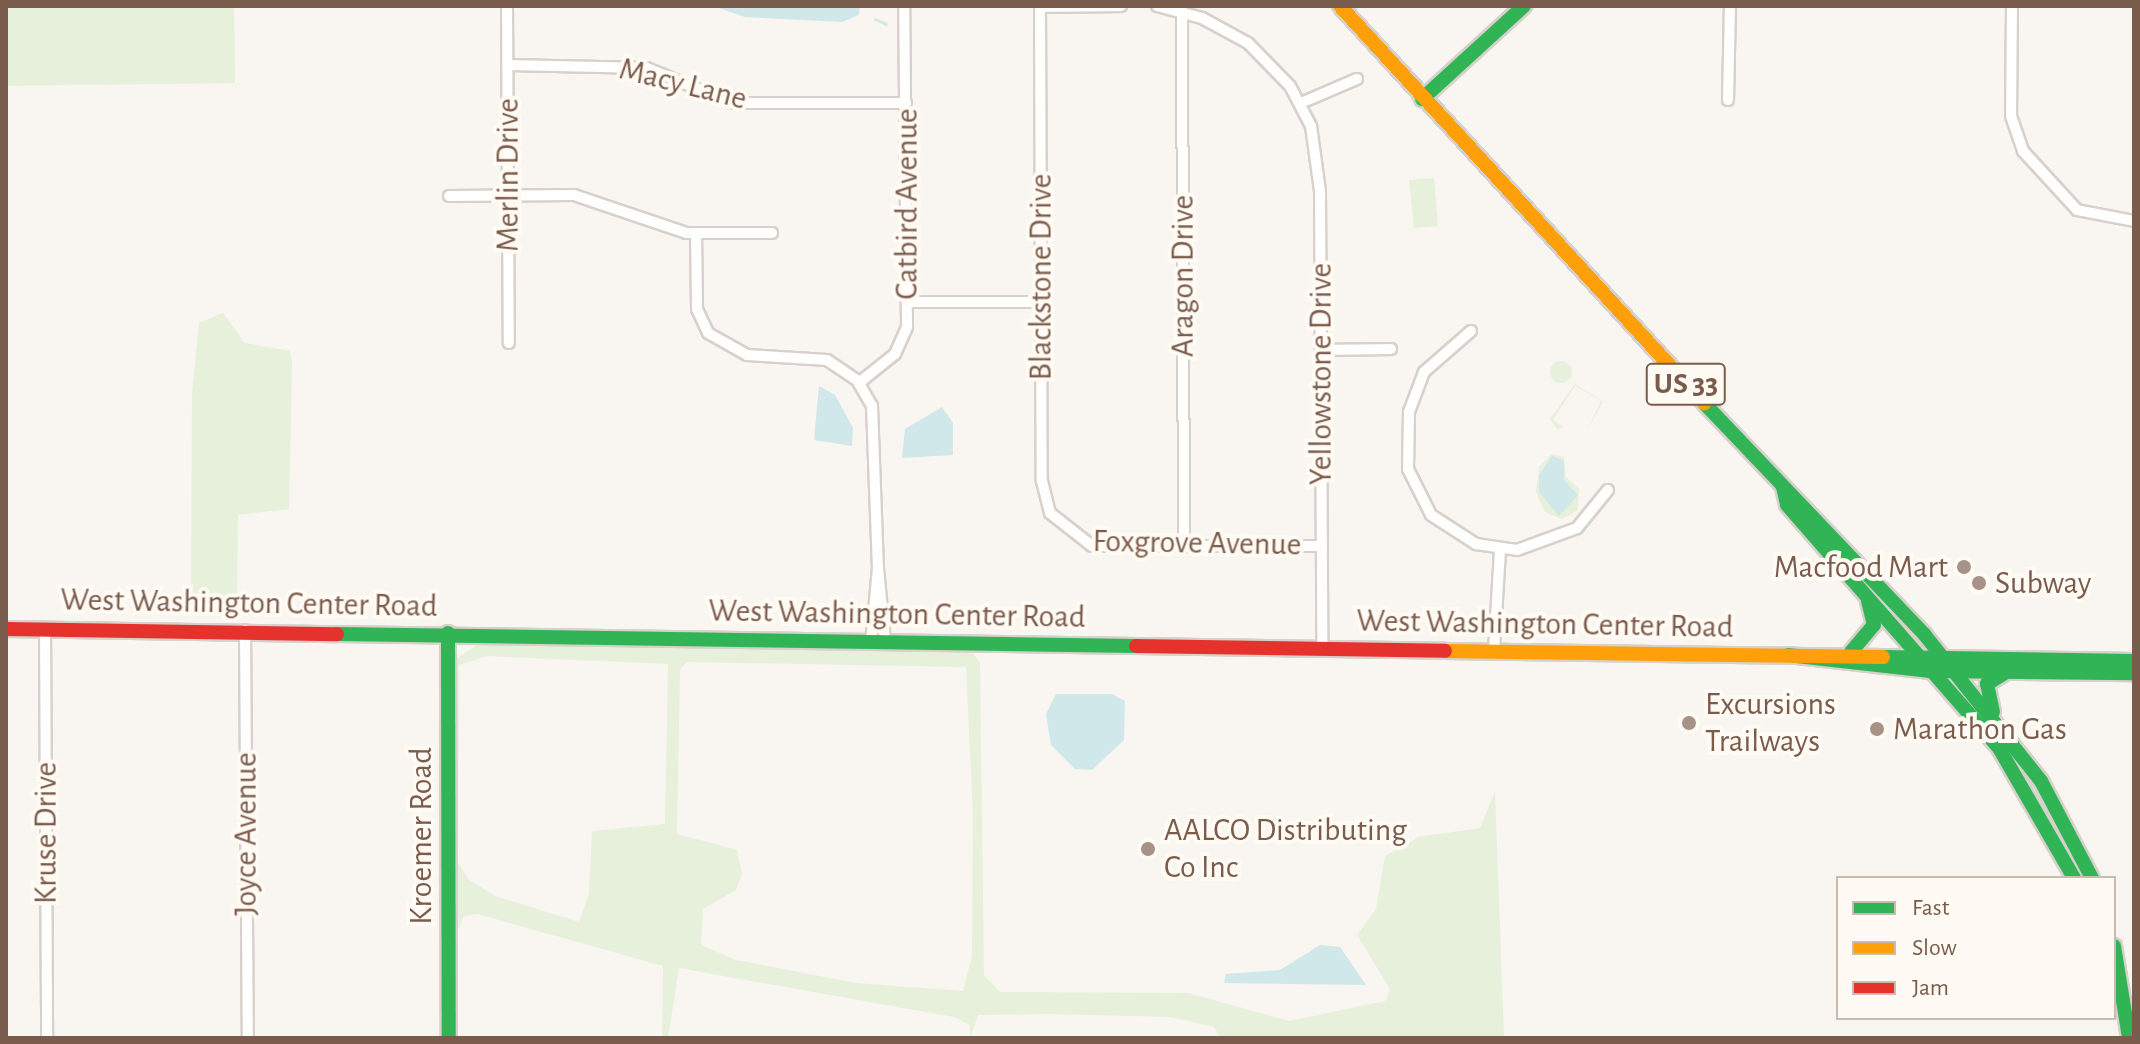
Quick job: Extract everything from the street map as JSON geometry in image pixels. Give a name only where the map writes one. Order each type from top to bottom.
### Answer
[{"type":"main road","name":"US 33","points":[[1340,6],[1422,99],[1783,487],[1799,495],[1998,723],[2049,795],[2091,876]]},
{"type":"main road","points":[[1422,99],[1524,6]]},
{"type":"main road","name":"US 33","points":[[1783,487],[1787,505],[1863,590],[2028,787],[2073,876]]},
{"type":"main road","points":[[1851,652],[1874,625],[1863,590]]},
{"type":"main road","name":"West Washington Center Road","points":[[6,629],[245,630],[1788,655],[1851,652],[2134,661]]},
{"type":"main road","name":"Kroemer Road","points":[[448,633],[449,1038]]},
{"type":"main road","name":"West Washington Center Road","points":[[1788,655],[1930,671],[1949,668],[2134,673]]},
{"type":"main road","points":[[1998,723],[1986,689],[2008,671]]},
{"type":"main road","points":[[2116,950],[2128,977],[2129,1038]]},
{"type":"street","name":"Merlin Drive","points":[[507,6],[509,343]]},
{"type":"street","name":"Catbird Avenue","points":[[860,382],[900,347],[908,302],[904,6]]},
{"type":"street","points":[[1040,6],[1121,6]]},
{"type":"street","name":"Blackstone Drive","points":[[1040,6],[1043,493],[1050,513],[1073,538]]},
{"type":"street","name":"Yellowstone Drive","points":[[1157,6],[1202,12],[1268,59],[1301,103],[1319,160],[1322,648]]},
{"type":"street","points":[[1728,100],[1730,6]]},
{"type":"street","points":[[2012,6],[2011,116],[2023,151],[2077,210],[2134,221]]},
{"type":"street","name":"Aragon Drive","points":[[1182,8],[1184,547]]},
{"type":"street","name":"Macy Lane","points":[[508,65],[647,68],[732,103],[906,103]]},
{"type":"street","points":[[1301,103],[1357,79]]},
{"type":"street","points":[[449,196],[588,197],[696,234],[772,233]]},
{"type":"street","points":[[696,234],[697,309],[718,342],[747,355],[827,360],[860,382],[877,427],[878,642]]},
{"type":"street","points":[[908,302],[1041,302]]},
{"type":"street","points":[[1471,331],[1424,372],[1408,421],[1408,469],[1431,515],[1460,538],[1500,549],[1558,540],[1608,490]]},
{"type":"street","points":[[1321,350],[1391,349]]},
{"type":"street","name":"Foxgrove Avenue","points":[[1073,538],[1092,546],[1322,546]]},
{"type":"street","points":[[1494,651],[1500,549]]},
{"type":"street","name":"Kruse Drive","points":[[45,628],[47,1038]]},
{"type":"street","name":"Joyce Avenue","points":[[245,630],[248,1038]]},
{"type":"green space","points":[[6,6],[234,6],[235,83],[6,86]]},
{"type":"green space","points":[[1434,178],[1438,226],[1414,228],[1409,180]]},
{"type":"green space","points":[[223,313],[245,343],[290,351],[292,363],[289,509],[238,515],[237,612],[191,606],[192,394],[199,323]]},
{"type":"green space","points":[[1561,361],[1569,364],[1572,372],[1569,380],[1561,383],[1553,380],[1550,372],[1553,364]]},
{"type":"green space","points":[[1575,384],[1603,402],[1587,430],[1601,401],[1575,386],[1553,420],[1564,427],[1557,429],[1550,419]]},
{"type":"green space","points":[[1552,454],[1564,457],[1566,477],[1579,489],[1578,510],[1562,519],[1545,512],[1536,492],[1539,467]]},
{"type":"green space","points":[[477,645],[970,649],[980,663],[984,975],[1000,992],[1189,993],[1289,1021],[1385,1001],[1390,989],[1357,935],[1376,909],[1385,856],[1419,837],[1480,828],[1495,791],[1504,1038],[1221,1038],[1214,1027],[1171,1017],[1050,1014],[978,1015],[970,1038],[970,1025],[954,1017],[679,968],[668,1038],[662,1038],[663,966],[478,914],[464,916],[458,930],[454,1038],[453,661]],"holes":[[[487,656],[668,664],[665,824],[592,831],[589,893],[579,922],[495,896],[468,879],[458,862],[459,665]],[[687,662],[966,667],[973,814],[972,956],[963,991],[856,983],[736,960],[701,945],[703,909],[736,890],[742,874],[737,850],[677,834],[680,670]]]},
{"type":"water","points":[[713,6],[860,6],[859,15],[842,22],[745,17]]},
{"type":"water","points":[[819,386],[835,395],[853,428],[852,446],[814,440]]},
{"type":"water","points":[[942,407],[953,423],[953,455],[902,458],[905,429]]},
{"type":"water","points":[[1552,456],[1564,461],[1564,480],[1578,495],[1559,516],[1539,492],[1539,475]]},
{"type":"water","points":[[1056,694],[1112,694],[1125,701],[1124,740],[1092,770],[1075,769],[1051,745],[1046,714]]},
{"type":"water","points":[[1320,945],[1340,947],[1366,985],[1224,983],[1226,974],[1280,970]]},
{"type":"waterway","points":[[875,19],[886,24]]},
{"type":"traffic: fast","points":[[1422,99],[1524,6]]},
{"type":"traffic: fast","points":[[1704,403],[1924,634],[2041,781],[2091,876]]},
{"type":"traffic: fast","points":[[1783,487],[1787,505],[1999,748],[2073,876]]},
{"type":"traffic: fast","points":[[1851,652],[1874,625],[1868,601]]},
{"type":"traffic: fast","points":[[448,633],[449,1038]]},
{"type":"traffic: fast","points":[[337,634],[1136,646]]},
{"type":"traffic: fast","points":[[1788,655],[1930,671],[2134,673]]},
{"type":"traffic: fast","points":[[1883,657],[2134,661]]},
{"type":"traffic: fast","points":[[1993,712],[1987,684],[2008,671]]},
{"type":"traffic: fast","points":[[2116,958],[2129,1038]]},
{"type":"traffic: slow","points":[[1340,6],[1704,403]]},
{"type":"traffic: slow","points":[[1445,651],[1883,657]]},
{"type":"traffic: jam","points":[[6,629],[337,634]]},
{"type":"traffic: jam","points":[[1136,646],[1445,651]]},
{"type":"place","name":"Macfood Mart","points":[[1964,567]]},
{"type":"place","name":"Subway","points":[[1979,583]]},
{"type":"place","name":"Excursions Trailways","points":[[1689,723]]},
{"type":"place","name":"Marathon Gas","points":[[1877,729]]},
{"type":"place","name":"AALCO Distributing Co Inc","points":[[1148,849]]}]
